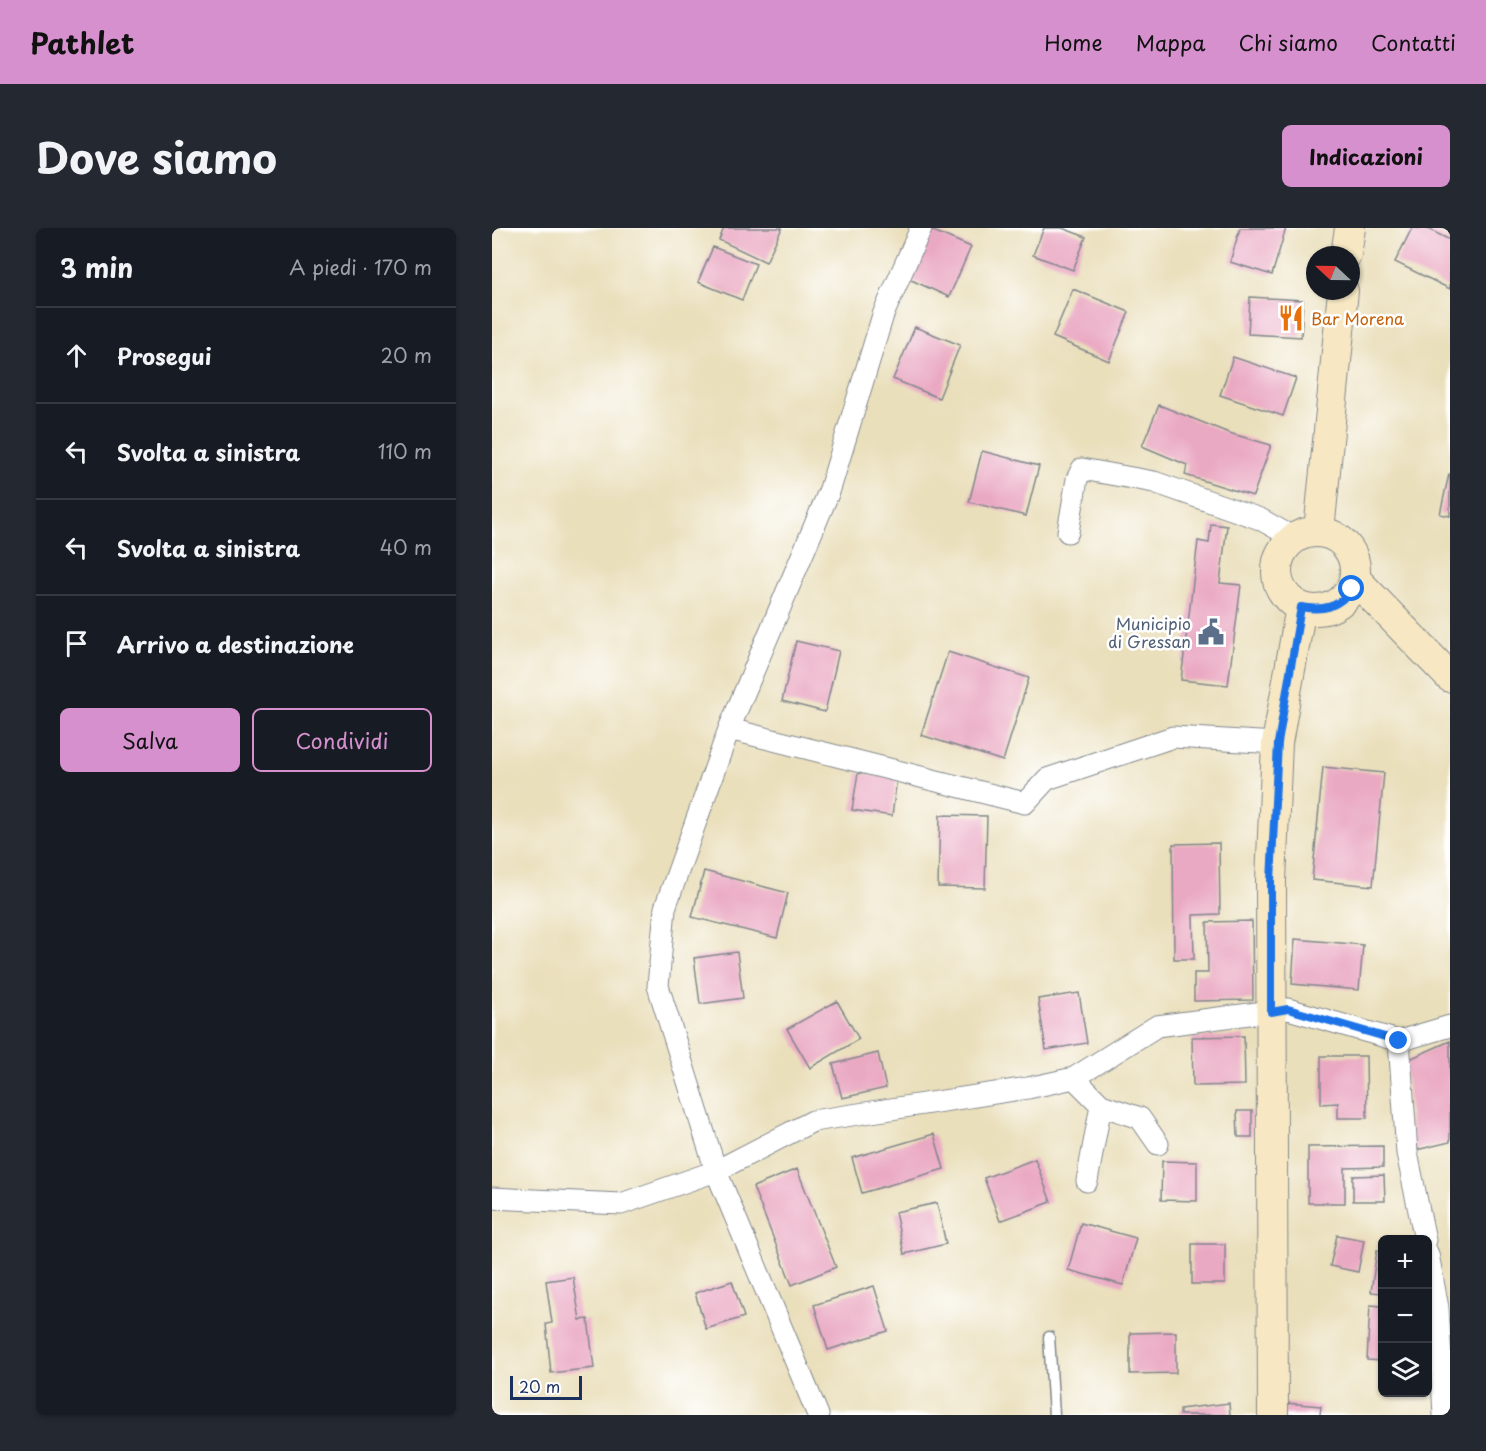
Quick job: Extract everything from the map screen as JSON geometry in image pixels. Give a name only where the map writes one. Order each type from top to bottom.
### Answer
[{"type":"main road","points":[[1347,246],[1350,228]]},
{"type":"main road","points":[[1307,534],[1342,300]]},
{"type":"main road","points":[[1307,534],[1335,535],[1350,549],[1356,571],[1355,579],[1345,599],[1335,606],[1317,610],[1301,607],[1284,594],[1278,579],[1277,567],[1281,552],[1307,534]]},
{"type":"main road","points":[[1355,579],[1450,676]]},
{"type":"main road","points":[[1273,1415],[1271,881],[1278,743],[1301,607]]},
{"type":"street","points":[[818,1415],[716,1170],[658,986],[665,908],[729,729],[830,489],[883,315],[921,228]]},
{"type":"street","points":[[1068,532],[1077,479],[1082,469],[1155,482],[1307,534]]},
{"type":"street","points":[[729,729],[1025,803],[1047,779],[1173,737],[1278,743]]},
{"type":"street","points":[[492,1198],[621,1204],[716,1170],[813,1120],[1028,1088],[1074,1078],[1157,1026],[1288,1009],[1399,1041],[1450,1026]]},
{"type":"street","points":[[1399,1041],[1407,1153],[1424,1235]]},
{"type":"street","points":[[1074,1078],[1101,1105],[1140,1118],[1158,1144]]},
{"type":"street","points":[[1087,1181],[1101,1105]]},
{"type":"street","points":[[1432,1276],[1438,1308],[1444,1415]]},
{"type":"lane","points":[[1049,1337],[1054,1415]]},
{"type":"building","points":[[724,228],[782,228],[766,262],[719,240]]},
{"type":"building","points":[[1044,228],[1062,228],[1086,237],[1073,270],[1033,255]]},
{"type":"building","points":[[1240,228],[1286,228],[1272,275],[1230,262]]},
{"type":"building","points":[[1412,228],[1426,228],[1450,240],[1450,289],[1395,262]]},
{"type":"building","points":[[931,230],[971,247],[949,297],[909,279]]},
{"type":"building","points":[[713,247],[756,264],[742,300],[698,282]]},
{"type":"building","points":[[1073,289],[1129,312],[1109,361],[1053,337]]},
{"type":"building","points":[[1250,297],[1303,300],[1301,337],[1248,334]]},
{"type":"building","points":[[915,327],[960,345],[939,398],[893,379]]},
{"type":"building","points":[[1233,357],[1296,378],[1283,416],[1220,395]]},
{"type":"building","points":[[1159,405],[1229,433],[1271,445],[1253,496],[1185,475],[1187,465],[1142,446]]},
{"type":"building","points":[[982,451],[1039,466],[1026,516],[969,502]]},
{"type":"building","points":[[1450,474],[1450,516],[1440,514]]},
{"type":"building","name":"Municipio di Gressan","points":[[1211,524],[1227,526],[1220,583],[1241,585],[1228,685],[1181,680],[1198,541],[1209,543]]},
{"type":"building","points":[[796,641],[839,651],[825,712],[782,701]]},
{"type":"building","points":[[948,652],[1029,678],[1003,761],[921,735]]},
{"type":"building","points":[[1323,767],[1384,773],[1373,886],[1312,880]]},
{"type":"building","points":[[858,773],[897,778],[892,816],[852,810]]},
{"type":"building","points":[[940,815],[987,816],[985,888],[938,887]]},
{"type":"building","points":[[1219,843],[1220,914],[1193,915],[1194,959],[1174,959],[1173,844]]},
{"type":"building","points":[[704,871],[788,893],[777,938],[692,917]]},
{"type":"building","points":[[1252,921],[1253,1000],[1194,1001],[1194,973],[1208,973],[1207,922]]},
{"type":"building","points":[[1295,939],[1363,945],[1359,990],[1292,984]]},
{"type":"building","points":[[737,952],[743,998],[700,1004],[694,958]]},
{"type":"building","points":[[1079,993],[1087,1043],[1046,1050],[1038,999]]},
{"type":"building","points":[[837,1001],[859,1039],[810,1068],[787,1029]]},
{"type":"building","points":[[1244,1036],[1245,1085],[1193,1086],[1192,1037]]},
{"type":"building","points":[[1450,1041],[1450,1142],[1412,1151],[1405,1061]]},
{"type":"building","points":[[878,1053],[886,1088],[842,1098],[833,1064]]},
{"type":"building","points":[[1321,1056],[1366,1056],[1367,1118],[1338,1118],[1338,1103],[1321,1104]]},
{"type":"building","points":[[1237,1111],[1252,1111],[1252,1137],[1238,1137]]},
{"type":"building","points":[[934,1134],[944,1169],[862,1193],[852,1158]]},
{"type":"building","points":[[1383,1146],[1383,1167],[1345,1168],[1345,1203],[1308,1203],[1308,1147]]},
{"type":"building","points":[[1035,1159],[1051,1202],[1000,1221],[984,1178]]},
{"type":"building","points":[[1162,1161],[1197,1162],[1197,1201],[1161,1200]]},
{"type":"building","points":[[797,1169],[836,1267],[792,1285],[753,1187]]},
{"type":"building","points":[[1384,1175],[1385,1201],[1353,1201],[1353,1176]]},
{"type":"building","points":[[937,1203],[946,1244],[904,1254],[895,1212]]},
{"type":"building","points":[[1081,1223],[1136,1238],[1123,1285],[1068,1270]]},
{"type":"building","points":[[1337,1235],[1364,1240],[1358,1272],[1330,1266]]},
{"type":"building","points":[[1192,1244],[1225,1244],[1225,1284],[1192,1284]]},
{"type":"building","points":[[1377,1250],[1378,1293],[1371,1292]]},
{"type":"building","points":[[573,1277],[580,1320],[588,1319],[594,1368],[551,1373],[546,1324],[552,1323],[546,1281]]},
{"type":"building","points":[[732,1281],[744,1317],[706,1329],[695,1293]]},
{"type":"building","points":[[874,1286],[888,1331],[828,1350],[814,1305]]},
{"type":"building","points":[[1370,1305],[1378,1306],[1378,1361],[1367,1360]]},
{"type":"building","points":[[1176,1332],[1176,1373],[1130,1374],[1130,1333]]},
{"type":"building","points":[[1229,1403],[1230,1415],[1180,1415],[1180,1409]]},
{"type":"building","points":[[1285,1403],[1321,1406],[1320,1415],[1284,1415]]},
{"type":"place","name":"Bar Morena","points":[[1291,318]]},
{"type":"place","name":"Municipio di Gressan","points":[[1211,632]]},
{"type":"route","points":[[1352,589],[1345,599],[1335,606],[1317,610],[1301,607],[1278,743],[1271,881],[1271,1012],[1288,1009],[1399,1041]]}]
